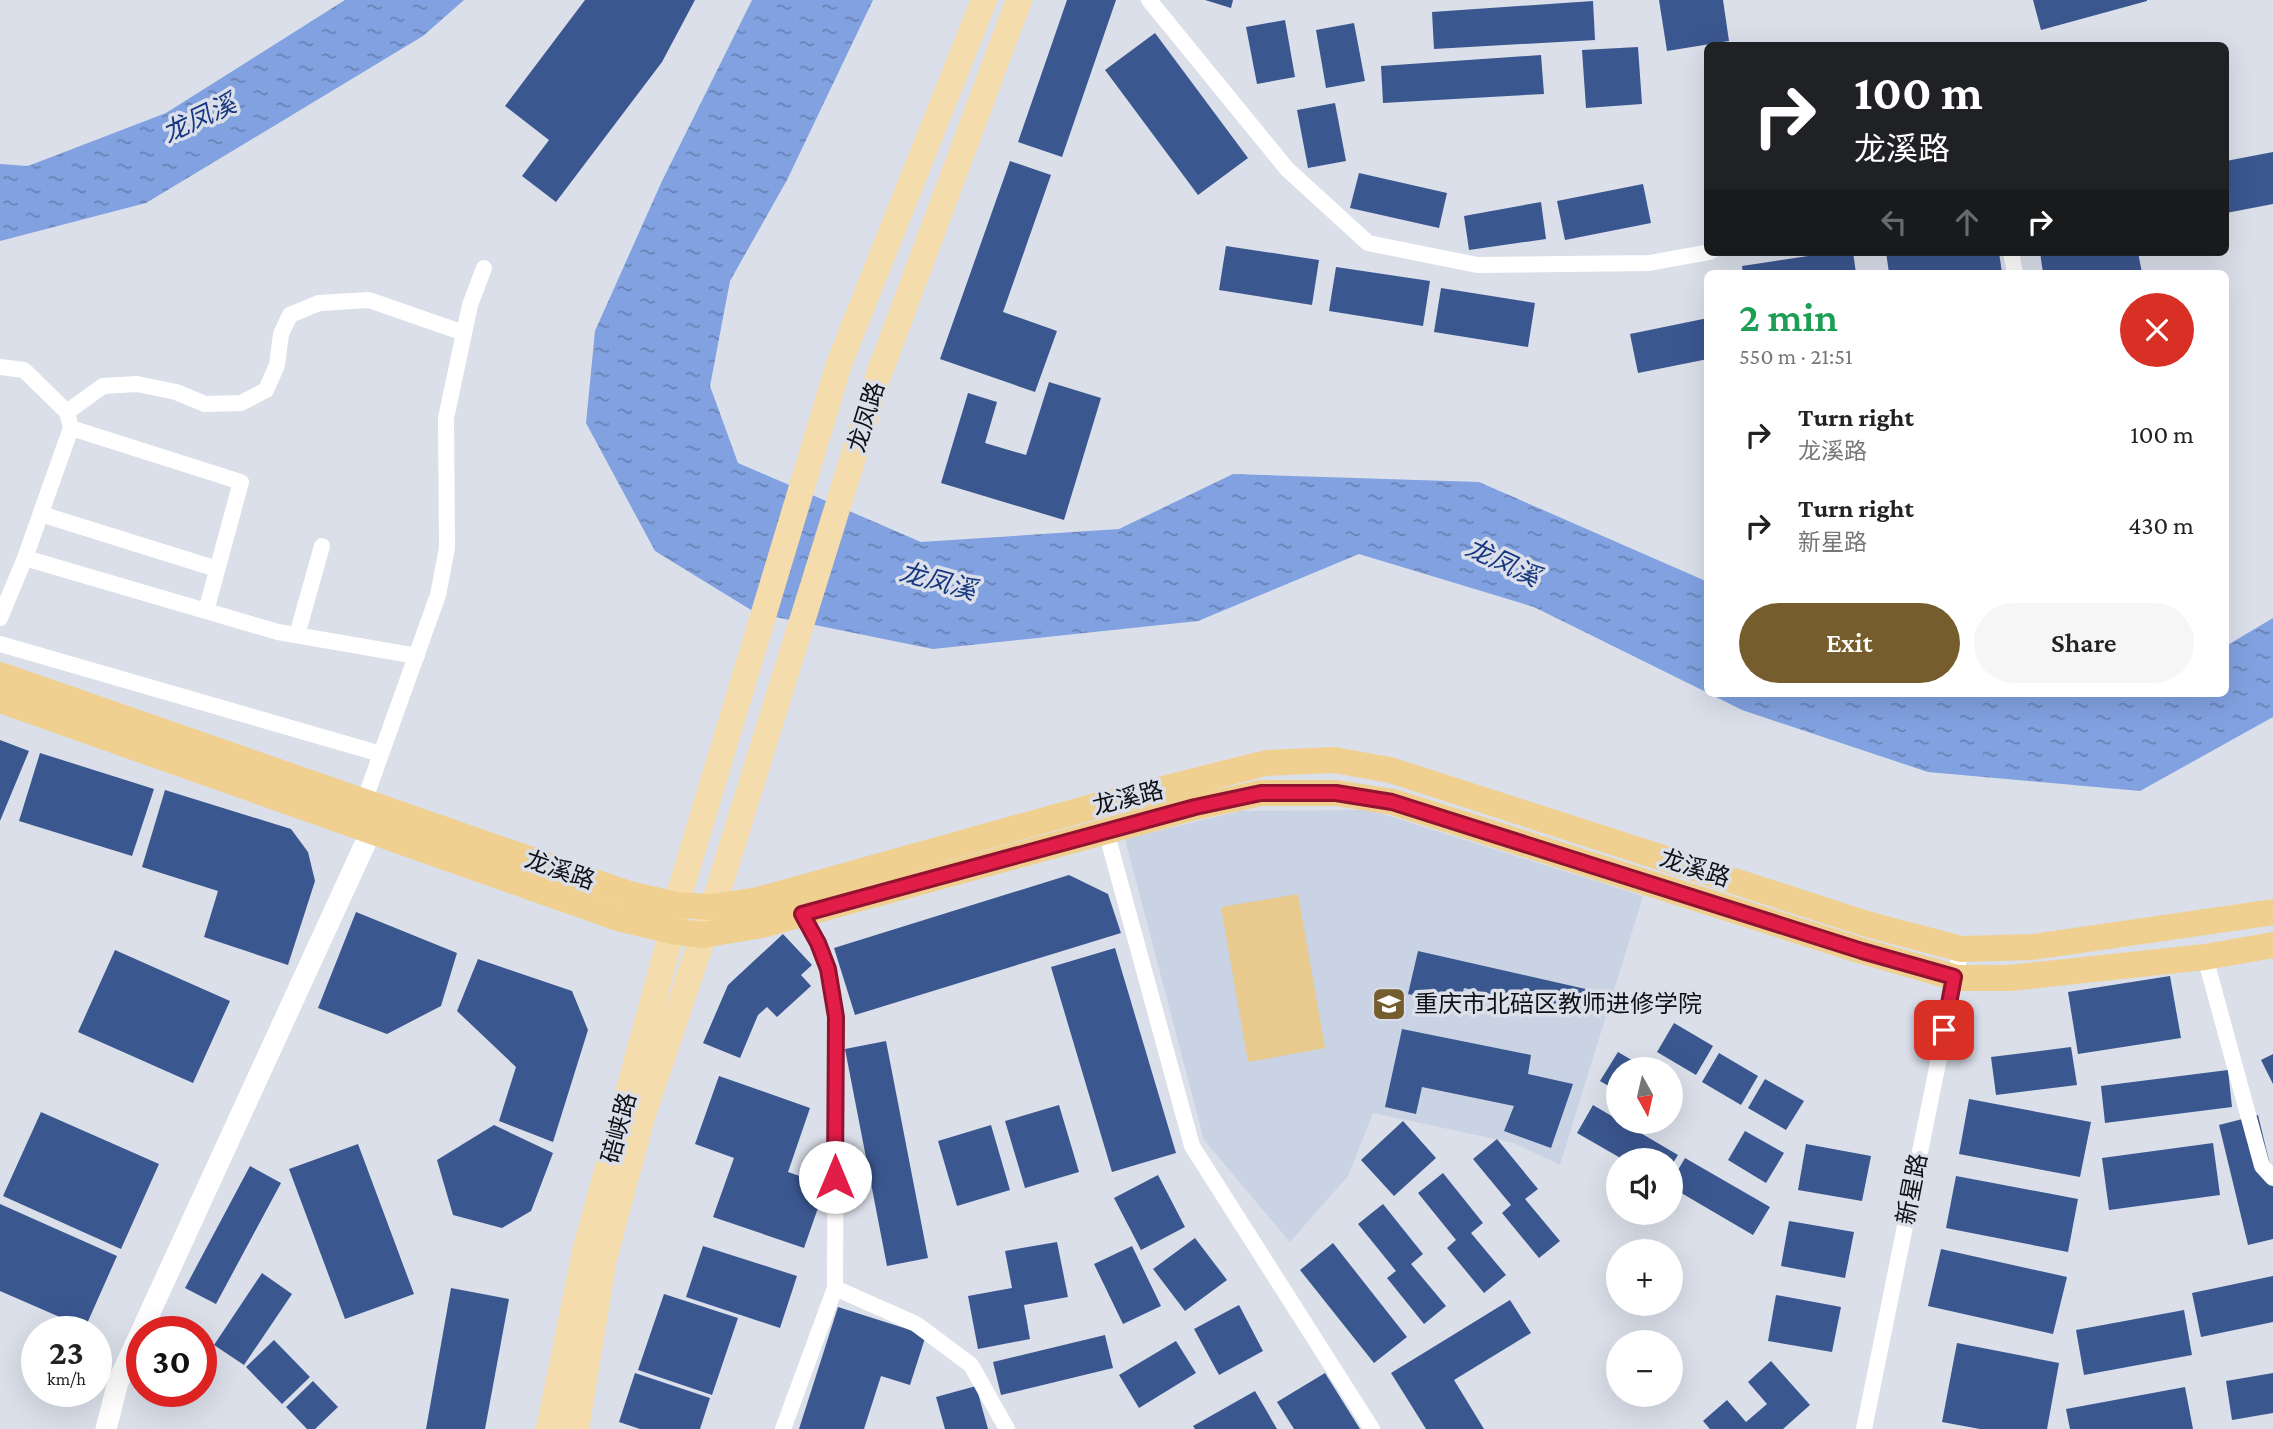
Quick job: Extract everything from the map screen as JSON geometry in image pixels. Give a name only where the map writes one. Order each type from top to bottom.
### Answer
[{"type":"highway","name":"龙溪路","points":[[0,676],[618,918],[672,931],[703,935],[762,925],[1195,807],[1261,793],[1336,793],[1392,802],[1862,951],[1954,977],[2010,978],[2204,957],[2273,945]]},
{"type":"highway","name":"龙溪路","points":[[0,700],[363,819],[676,905],[713,907],[758,900],[1099,805],[1266,763],[1334,761],[1390,770],[1867,924],[1961,949],[2033,947],[2273,912]]},
{"type":"main road","name":"龙凤路","points":[[698,830],[839,364],[984,0]]},
{"type":"main road","name":"龙凤路","points":[[734,841],[879,374],[1019,0]]},
{"type":"main road","name":"碚峡路","points":[[549,1429],[585,1252],[698,830]]},
{"type":"main road","name":"碚峡路","points":[[576,1429],[604,1258],[642,1117],[734,841]]},
{"type":"street","points":[[1150,0],[1287,169],[1368,243],[1478,265],[1649,263],[1704,253]]},
{"type":"street","points":[[106,1429],[118,1382],[363,819],[381,754],[438,595],[447,548],[446,418],[470,305],[484,268]]},
{"type":"street","points":[[67,412],[103,386],[137,384],[176,392],[205,404],[242,403],[266,390],[277,365],[281,334],[290,315],[319,303],[369,300],[464,333]]},
{"type":"street","points":[[0,367],[24,370],[67,412],[71,428],[26,558],[0,618]]},
{"type":"street","points":[[71,428],[241,482],[206,611]]},
{"type":"street","points":[[41,514],[217,569]]},
{"type":"street","points":[[296,635],[322,546]]},
{"type":"street","points":[[26,558],[296,635],[416,656]]},
{"type":"street","points":[[0,644],[381,754]]},
{"type":"street","points":[[1106,831],[1192,1146],[1372,1429]]},
{"type":"street","points":[[783,1429],[835,1288],[836,1017],[828,969],[802,914]]},
{"type":"street","name":"新星路","points":[[1864,1429],[1961,949]]},
{"type":"street","points":[[2204,957],[2262,1166],[2273,1178]]},
{"type":"street","points":[[835,1288],[916,1324],[971,1365],[1007,1429]]},
{"type":"shaded area","name":"重庆市北碚区教师进修学院","points":[[1370,810],[1643,896],[1560,1165],[1514,1143],[1373,1113],[1348,1176],[1290,1242],[1204,1140],[1125,839],[1240,811]]},
{"type":"shaded area","points":[[1298,894],[1325,1048],[1248,1062],[1221,907]]},
{"type":"water","name":"龙凤溪","points":[[345,0],[464,0],[423,36],[146,203],[0,241],[0,164],[28,166],[166,113]]},
{"type":"water","name":"龙凤溪","points":[[752,0],[873,0],[787,180],[730,281],[710,386],[738,463],[921,542],[1119,529],[1233,474],[1479,482],[1704,580],[1704,691],[1534,607],[1359,554],[1198,621],[933,649],[756,613],[655,551],[586,423],[595,331],[662,181]]},
{"type":"water","points":[[2273,618],[2273,717],[2140,791],[1928,772],[1742,710],[1716,697],[2229,697],[2229,644]]},
{"type":"building","points":[[585,0],[695,0],[662,62],[556,202],[522,176],[549,140],[505,106]]},
{"type":"building","points":[[1067,0],[1116,0],[1062,157],[1018,142]]},
{"type":"building","points":[[1205,0],[1233,0],[1231,8]]},
{"type":"building","points":[[1659,0],[1723,0],[1729,41],[1704,42],[1704,45],[1667,51]]},
{"type":"building","points":[[2033,0],[2147,0],[2147,1],[2041,30]]},
{"type":"building","points":[[1593,1],[1595,40],[1434,49],[1432,12]]},
{"type":"building","points":[[1285,20],[1295,77],[1257,84],[1246,27]]},
{"type":"building","points":[[1354,23],[1365,81],[1326,88],[1316,30]]},
{"type":"building","points":[[1155,33],[1248,158],[1198,195],[1105,70]]},
{"type":"building","points":[[1638,47],[1642,104],[1586,108],[1582,50]]},
{"type":"building","points":[[1541,55],[1544,94],[1383,103],[1381,66]]},
{"type":"building","points":[[1335,103],[1346,161],[1308,168],[1297,110]]},
{"type":"building","points":[[2273,152],[2273,204],[2229,212],[2229,160]]},
{"type":"building","points":[[1010,161],[1051,175],[1003,312],[1057,331],[1035,392],[940,359]]},
{"type":"building","points":[[1359,173],[1447,193],[1439,228],[1350,208]]},
{"type":"building","points":[[1643,184],[1651,223],[1565,240],[1557,201]]},
{"type":"building","points":[[1541,202],[1546,239],[1469,250],[1464,216]]},
{"type":"building","points":[[1226,246],[1319,260],[1312,305],[1219,290]]},
{"type":"building","points":[[1808,256],[1854,256],[1856,270],[1743,270],[1742,266]]},
{"type":"building","points":[[1887,256],[2000,256],[2002,270],[1889,270]]},
{"type":"building","points":[[2041,256],[2139,256],[2141,270],[2043,270]]},
{"type":"building","points":[[1336,267],[1430,281],[1423,326],[1329,311]]},
{"type":"building","points":[[1441,288],[1535,303],[1528,347],[1434,332]]},
{"type":"building","points":[[1704,319],[1704,360],[1638,373],[1630,334]]},
{"type":"building","points":[[1049,382],[1101,398],[1064,520],[941,483],[968,393],[997,402],[985,443],[1026,455]]},
{"type":"building","points":[[0,740],[29,751],[0,821]]},
{"type":"building","points":[[40,753],[154,789],[132,856],[19,821]]},
{"type":"building","points":[[165,790],[291,829],[308,852],[315,881],[288,965],[204,937],[218,891],[142,867]]},
{"type":"building","points":[[1069,875],[1108,894],[1121,933],[855,1015],[834,948]]},
{"type":"building","points":[[356,912],[457,953],[441,1006],[387,1034],[318,1008]]},
{"type":"building","points":[[783,934],[812,965],[801,975],[811,986],[777,1017],[767,1007],[758,1015],[740,1058],[703,1043],[728,985]]},
{"type":"building","points":[[1115,948],[1176,1153],[1112,1172],[1051,967]]},
{"type":"building","points":[[115,950],[230,1001],[193,1083],[78,1032]]},
{"type":"building","points":[[1418,951],[1590,990],[1585,1015],[1464,988],[1459,1006],[1408,994]]},
{"type":"building","points":[[478,959],[572,991],[588,1030],[553,1142],[499,1121],[516,1067],[457,1011]]},
{"type":"building","points":[[2170,976],[2181,1038],[2078,1054],[2068,992]]},
{"type":"building","points":[[1674,1023],[1713,1046],[1696,1075],[1684,1068],[1684,1057],[1665,1057],[1657,1052]]},
{"type":"building","points":[[1402,1029],[1531,1055],[1528,1074],[1573,1084],[1551,1148],[1504,1131],[1514,1106],[1422,1087],[1416,1114],[1385,1107]]},
{"type":"building","points":[[886,1041],[928,1258],[887,1266],[845,1049]]},
{"type":"building","points":[[2071,1047],[2077,1085],[1996,1095],[1991,1057]]},
{"type":"building","points":[[1719,1053],[1758,1076],[1741,1105],[1702,1082]]},
{"type":"building","points":[[2273,1054],[2273,1084],[2261,1060]]},
{"type":"building","points":[[2228,1070],[2232,1107],[2105,1123],[2101,1086]]},
{"type":"building","points":[[1606,1071],[1606,1084],[1600,1081]]},
{"type":"building","points":[[719,1076],[810,1108],[788,1172],[826,1185],[804,1248],[713,1217],[734,1158],[695,1144]]},
{"type":"building","points":[[1765,1079],[1804,1101],[1786,1130],[1748,1108]]},
{"type":"building","points":[[1969,1099],[2091,1122],[2080,1177],[1959,1154]]},
{"type":"building","points":[[1059,1105],[1079,1172],[1025,1188],[1005,1121]]},
{"type":"building","points":[[1593,1105],[1606,1113],[1606,1134],[1642,1134],[1666,1148],[1606,1150],[1577,1133]]},
{"type":"building","points":[[41,1112],[159,1164],[121,1249],[3,1196]]},
{"type":"building","points":[[2258,1115],[2273,1177],[2273,1239],[2248,1245],[2219,1125]]},
{"type":"building","points":[[1403,1121],[1436,1158],[1394,1196],[1361,1160]]},
{"type":"building","points":[[494,1125],[553,1153],[531,1211],[502,1228],[453,1215],[437,1160]]},
{"type":"building","points":[[991,1125],[1010,1190],[957,1206],[938,1141]]},
{"type":"building","points":[[1745,1131],[1784,1153],[1766,1183],[1728,1160]]},
{"type":"building","points":[[1497,1139],[1538,1189],[1525,1199],[1560,1241],[1539,1258],[1502,1213],[1511,1205],[1473,1159]]},
{"type":"building","points":[[2213,1143],[2220,1195],[2109,1210],[2102,1158]]},
{"type":"building","points":[[358,1144],[414,1294],[345,1319],[289,1169]]},
{"type":"building","points":[[1806,1144],[1871,1156],[1862,1201],[1798,1190]]},
{"type":"building","points":[[1685,1158],[1770,1207],[1753,1235],[1683,1194]]},
{"type":"building","points":[[250,1166],[281,1183],[216,1304],[185,1288]]},
{"type":"building","points":[[1443,1173],[1483,1223],[1471,1233],[1506,1275],[1484,1293],[1447,1248],[1456,1240],[1418,1193]]},
{"type":"building","points":[[1158,1175],[1185,1227],[1141,1250],[1114,1198]]},
{"type":"building","points":[[1956,1176],[2078,1199],[2068,1252],[1946,1228]]},
{"type":"building","points":[[0,1204],[117,1256],[90,1316],[57,1316],[0,1291]]},
{"type":"building","points":[[1383,1204],[1423,1254],[1411,1264],[1446,1306],[1424,1324],[1387,1278],[1396,1271],[1358,1224]]},
{"type":"building","points":[[1789,1221],[1854,1232],[1845,1278],[1781,1266]]},
{"type":"building","points":[[1195,1238],[1227,1280],[1185,1311],[1153,1269]]},
{"type":"building","points":[[1057,1242],[1068,1297],[1024,1305],[1030,1339],[978,1349],[968,1296],[1012,1288],[1005,1251]]},
{"type":"building","points":[[1333,1243],[1407,1337],[1374,1363],[1300,1270]]},
{"type":"building","points":[[703,1246],[797,1276],[780,1328],[686,1297]]},
{"type":"building","points":[[1132,1246],[1161,1306],[1123,1324],[1094,1264]]},
{"type":"building","points":[[1941,1249],[2067,1277],[2053,1334],[1928,1306]]},
{"type":"building","points":[[262,1273],[292,1294],[244,1365],[217,1347],[217,1340]]},
{"type":"building","points":[[2273,1276],[2273,1322],[2201,1337],[2192,1293]]},
{"type":"building","points":[[451,1288],[509,1299],[485,1429],[426,1429]]},
{"type":"building","points":[[664,1294],[738,1318],[712,1395],[638,1370]]},
{"type":"building","points":[[1776,1295],[1841,1307],[1832,1352],[1768,1341]]},
{"type":"building","points":[[1510,1300],[1531,1333],[1454,1380],[1484,1429],[1426,1429],[1391,1373]]},
{"type":"building","points":[[1239,1305],[1263,1351],[1219,1375],[1194,1329]]},
{"type":"building","points":[[838,1307],[926,1335],[910,1385],[881,1376],[864,1429],[799,1429]]},
{"type":"building","points":[[2184,1310],[2192,1355],[2084,1375],[2076,1330]]},
{"type":"building","points":[[1105,1335],[1113,1368],[1001,1395],[993,1362]]},
{"type":"building","points":[[274,1340],[310,1377],[282,1404],[246,1367]]},
{"type":"building","points":[[1176,1341],[1196,1373],[1139,1408],[1119,1375]]},
{"type":"building","points":[[1957,1343],[2059,1363],[2047,1429],[1980,1429],[1942,1422]]},
{"type":"building","points":[[1771,1361],[1810,1405],[1783,1429],[1710,1429],[1703,1421],[1727,1400],[1746,1422],[1767,1404],[1748,1382]]},
{"type":"building","points":[[635,1373],[710,1398],[700,1429],[640,1429],[619,1422]]},
{"type":"building","points":[[1325,1373],[1360,1429],[1294,1429],[1277,1402]]},
{"type":"building","points":[[2273,1373],[2273,1413],[2232,1420],[2226,1381]]},
{"type":"building","points":[[313,1381],[338,1407],[315,1429],[307,1429],[286,1407]]},
{"type":"building","points":[[976,1386],[988,1429],[945,1429],[936,1397]]},
{"type":"building","points":[[2185,1387],[2193,1429],[2070,1429],[2066,1409]]},
{"type":"building","points":[[1255,1391],[1277,1429],[1195,1429],[1193,1426]]},
{"type":"place","name":"重庆市北碚区教师进修学院","points":[[1389,1004]]},
{"type":"route","points":[[835,1177],[836,1017],[828,969],[802,914],[1195,807],[1261,793],[1336,793],[1392,802],[1862,951],[1954,977],[1944,1030]]}]
